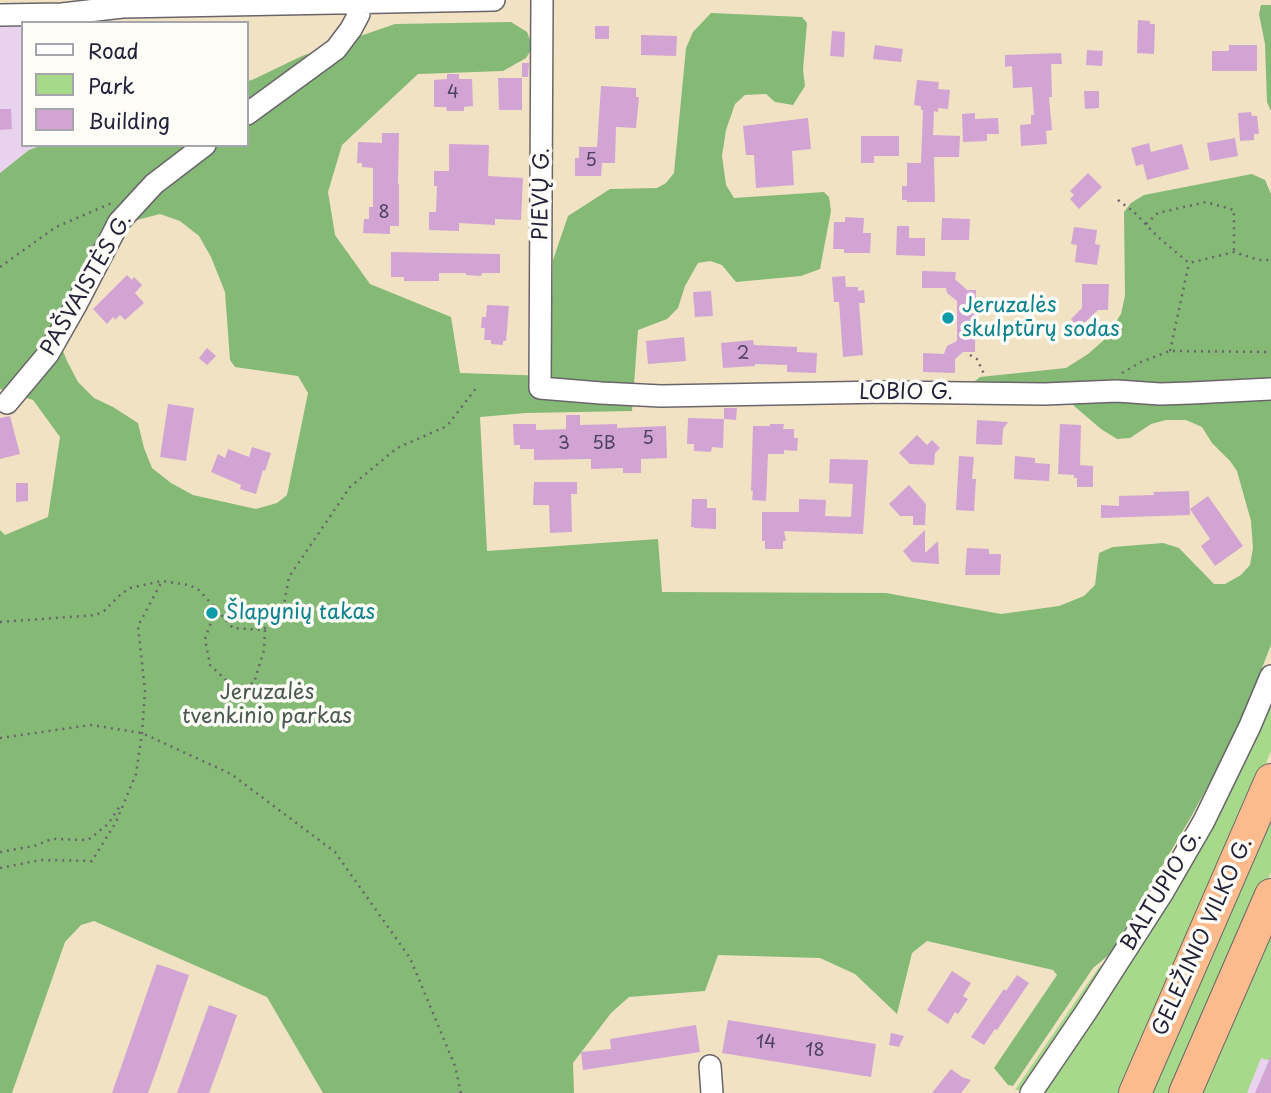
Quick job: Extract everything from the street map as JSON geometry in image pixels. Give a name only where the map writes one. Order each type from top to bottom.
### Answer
[{"type":"highway","name":"GELEŽINIO VILKO G.","points":[[1135,1093],[1271,780]]},
{"type":"highway","points":[[1185,1093],[1271,895]]},
{"type":"street","points":[[0,15],[62,7],[494,0]]},
{"type":"street","name":"PIEVŲ G.","points":[[540,388],[542,0]]},
{"type":"street","points":[[248,113],[336,49],[359,14],[359,2]]},
{"type":"street","name":"PAŠVAISTĖS G.","points":[[7,403],[48,354],[118,222],[154,184],[202,147]]},
{"type":"street","name":"LOBIO G.","points":[[540,388],[661,396],[877,392],[1045,394],[1116,391],[1160,394],[1271,389]]},
{"type":"street","name":"BALTUPIO G.","points":[[1031,1093],[1164,891],[1204,821],[1271,676]]},
{"type":"street","points":[[710,1066],[712,1093]]},
{"type":"path","points":[[0,267],[56,227],[117,200]]},
{"type":"path","points":[[1118,200],[1189,262]]},
{"type":"path","points":[[1146,224],[1158,213],[1206,202],[1234,210],[1234,252]]},
{"type":"path","points":[[1189,262],[1234,252],[1259,260],[1271,260]]},
{"type":"path","points":[[1170,351],[1189,262]]},
{"type":"path","points":[[1116,377],[1141,362],[1170,351],[1271,352]]},
{"type":"path","points":[[970,355],[977,359],[983,369],[987,394]]},
{"type":"path","points":[[0,622],[96,615],[130,588],[162,581],[189,584],[198,590],[233,628],[263,630],[283,610],[289,577],[350,487],[397,448],[447,426],[477,387]]},
{"type":"path","points":[[0,868],[41,860],[92,861],[116,822],[135,774],[142,733],[145,691],[138,626],[162,581]]},
{"type":"path","points":[[217,610],[205,639],[210,665],[228,682],[240,686],[254,683],[264,650],[265,629]]},
{"type":"path","points":[[0,738],[91,725],[142,733],[232,774],[335,852],[410,958],[455,1066],[461,1093]]},
{"type":"path","points":[[0,852],[34,846],[52,839],[88,840],[108,824],[124,801]]},
{"type":"shaded area","points":[[0,25],[21,25],[21,147],[37,147],[29,150],[0,173]]},
{"type":"shaded area","points":[[1261,1058],[1271,1061],[1271,1093],[1247,1093]]},
{"type":"green space","points":[[1261,5],[1271,5],[1271,111],[1267,102],[1265,44],[1259,14]]},
{"type":"green space","name":"Jeruzalės tvenkinio parkas","points":[[711,13],[802,17],[807,23],[803,70],[805,86],[793,105],[775,102],[766,94],[745,95],[735,104],[726,130],[722,156],[726,185],[734,198],[824,192],[829,197],[831,211],[820,269],[801,276],[736,282],[722,265],[710,261],[698,263],[685,286],[678,308],[667,319],[638,330],[632,411],[526,413],[480,417],[487,551],[658,539],[662,592],[886,593],[1001,614],[1059,606],[1084,596],[1095,585],[1099,553],[1113,547],[1163,543],[1179,548],[1214,584],[1225,584],[1241,575],[1250,565],[1253,548],[1251,521],[1237,471],[1212,443],[1202,427],[1186,420],[1166,420],[1151,424],[1130,438],[1117,439],[1066,399],[977,387],[975,381],[980,377],[1066,368],[1104,340],[1121,314],[1125,296],[1124,212],[1131,203],[1144,195],[1252,174],[1265,180],[1271,194],[1271,645],[1237,732],[1191,817],[1110,954],[1093,968],[1013,1086],[1008,1085],[994,1068],[1057,975],[1053,970],[927,941],[912,953],[897,1014],[855,974],[820,958],[718,955],[705,991],[629,997],[611,1013],[573,1063],[574,1093],[323,1093],[267,997],[94,921],[81,925],[65,942],[12,1093],[0,1093],[0,530],[5,535],[48,517],[60,437],[33,400],[0,389],[0,173],[29,150],[37,147],[248,147],[248,81],[302,56],[395,24],[511,22],[527,32],[533,47],[526,58],[503,71],[418,74],[342,145],[328,192],[335,235],[370,284],[451,317],[460,373],[550,376],[553,260],[568,216],[610,189],[657,188],[666,183],[674,173],[686,48],[693,32]],"holes":[[[160,214],[180,221],[199,236],[225,292],[230,360],[235,367],[298,376],[308,393],[287,495],[277,503],[256,509],[193,495],[152,468],[138,423],[94,398],[78,382],[59,341],[100,245],[133,221]]]},
{"type":"green space","points":[[1271,697],[1271,751],[1122,1093],[1042,1093]]},
{"type":"green space","points":[[1271,807],[1271,872],[1174,1093],[1146,1093]]},
{"type":"green space","points":[[1271,924],[1271,1061],[1261,1058],[1247,1093],[1201,1093]]},
{"type":"green space","points":[[1112,958],[1023,1090],[1015,1090],[1099,967]]},
{"type":"building","points":[[1138,20],[1155,24],[1154,54],[1137,53]]},
{"type":"building","points":[[595,26],[609,26],[609,39],[595,39]]},
{"type":"building","points":[[832,31],[845,32],[844,57],[830,56]]},
{"type":"building","points":[[641,35],[677,36],[676,56],[641,55]]},
{"type":"building","points":[[875,45],[903,49],[901,62],[873,59]]},
{"type":"building","points":[[1229,45],[1257,45],[1257,71],[1212,71],[1212,51],[1229,51]]},
{"type":"building","points":[[1087,50],[1103,51],[1102,66],[1086,65]]},
{"type":"building","points":[[1061,53],[1062,64],[1051,64],[1052,97],[1049,97],[1052,130],[1046,131],[1047,144],[1021,146],[1020,125],[1031,124],[1031,115],[1034,115],[1032,87],[1013,88],[1012,66],[1005,67],[1005,55]]},
{"type":"building","points":[[522,63],[529,63],[528,77],[522,77]]},
{"type":"building","points":[[447,74],[459,74],[459,79],[472,79],[473,106],[464,107],[464,111],[447,111],[446,107],[434,107],[434,80],[447,79]]},
{"type":"building","points":[[498,78],[522,78],[522,110],[499,110]]},
{"type":"building","points":[[917,80],[939,82],[938,89],[950,90],[948,109],[938,108],[938,112],[934,111],[933,135],[960,136],[959,157],[934,157],[935,202],[902,200],[902,186],[907,186],[907,163],[921,163],[923,110],[921,106],[914,105]]},
{"type":"building","points":[[601,86],[636,88],[636,97],[639,97],[636,128],[616,127],[615,163],[602,163],[601,176],[575,176],[575,158],[579,158],[579,147],[597,147]]},
{"type":"building","points":[[1084,91],[1099,91],[1099,108],[1085,109]]},
{"type":"building","points":[[0,109],[11,109],[12,129],[0,130]]},
{"type":"building","points":[[1251,112],[1252,116],[1257,116],[1259,134],[1254,134],[1254,140],[1240,141],[1238,113]]},
{"type":"building","points":[[975,113],[975,119],[998,118],[999,134],[987,134],[987,141],[963,142],[962,114]]},
{"type":"building","points":[[808,118],[811,149],[792,151],[794,185],[756,188],[754,155],[746,155],[743,126]]},
{"type":"building","points":[[382,133],[399,133],[399,226],[390,226],[390,234],[363,233],[364,219],[369,219],[369,207],[373,207],[373,168],[362,167],[362,163],[357,163],[358,142],[382,143]]},
{"type":"building","points":[[861,136],[899,136],[899,156],[874,156],[874,163],[861,163]]},
{"type":"building","points":[[1235,138],[1238,156],[1210,161],[1207,143]]},
{"type":"building","points":[[1149,143],[1151,152],[1182,144],[1189,169],[1147,180],[1143,164],[1136,166],[1131,148]]},
{"type":"building","points":[[449,144],[489,145],[488,176],[523,178],[521,220],[495,219],[495,225],[459,223],[459,231],[429,230],[429,212],[436,212],[437,186],[434,186],[434,171],[449,171]]},
{"type":"building","points":[[1088,173],[1102,187],[1079,209],[1070,199],[1074,195],[1070,191]]},
{"type":"building","points":[[845,217],[864,218],[863,233],[871,233],[870,253],[844,253],[844,249],[833,249],[834,222],[845,222]]},
{"type":"building","points":[[942,218],[970,219],[969,240],[941,240]]},
{"type":"building","points":[[897,226],[909,226],[909,238],[925,238],[925,256],[896,255]]},
{"type":"building","points":[[1074,227],[1097,230],[1095,244],[1100,245],[1097,265],[1075,262],[1077,245],[1071,244]]},
{"type":"building","points":[[391,252],[500,254],[500,273],[482,273],[481,276],[439,273],[439,281],[404,281],[404,277],[391,277]]},
{"type":"building","points":[[922,271],[956,272],[955,279],[967,290],[976,290],[975,352],[963,352],[955,359],[955,373],[923,372],[923,353],[944,354],[947,346],[957,341],[957,301],[947,293],[946,288],[922,288]]},
{"type":"building","points":[[127,275],[132,280],[134,277],[142,285],[135,293],[144,303],[125,320],[120,315],[115,320],[113,317],[107,324],[93,309]]},
{"type":"building","points":[[845,276],[846,287],[864,290],[865,303],[859,303],[863,355],[843,357],[839,302],[834,302],[832,277]]},
{"type":"building","points":[[1082,284],[1109,284],[1108,310],[1098,310],[1079,328],[1071,319],[1082,308]]},
{"type":"building","points":[[711,291],[713,316],[695,317],[693,292]]},
{"type":"building","points":[[487,305],[509,306],[506,341],[503,341],[503,345],[484,340],[485,328],[481,328]]},
{"type":"building","points":[[684,337],[686,361],[648,364],[646,341]]},
{"type":"building","points":[[753,340],[754,345],[797,347],[797,352],[817,353],[816,373],[787,372],[787,365],[755,364],[723,368],[721,343]]},
{"type":"building","points":[[207,348],[216,356],[207,365],[199,358]]},
{"type":"building","points":[[168,404],[194,408],[186,461],[160,457]]},
{"type":"building","points":[[724,408],[737,408],[736,420],[724,419]]},
{"type":"building","points":[[566,415],[580,415],[580,425],[617,424],[617,428],[666,426],[667,458],[641,459],[641,473],[623,473],[623,468],[591,469],[591,459],[534,460],[534,449],[520,449],[520,445],[514,445],[513,424],[536,424],[536,430],[566,429]]},
{"type":"building","points":[[10,416],[20,454],[0,459],[0,418]]},
{"type":"building","points":[[688,418],[724,419],[723,448],[712,447],[711,452],[694,451],[694,444],[687,444]]},
{"type":"building","points":[[977,420],[1008,422],[1003,429],[1002,445],[976,444]]},
{"type":"building","points":[[784,424],[783,429],[794,429],[794,438],[798,438],[797,451],[784,450],[784,454],[768,454],[766,501],[752,500],[753,426]]},
{"type":"building","points":[[1060,424],[1081,425],[1080,465],[1093,466],[1093,487],[1077,487],[1077,478],[1074,478],[1074,475],[1058,474]]},
{"type":"building","points":[[917,435],[927,445],[932,440],[940,448],[935,453],[934,465],[910,464],[899,453]]},
{"type":"building","points":[[252,447],[271,453],[256,494],[240,489],[241,485],[211,472],[218,454],[225,458],[228,449],[249,457]]},
{"type":"building","points":[[959,456],[974,457],[974,511],[956,510]]},
{"type":"building","points":[[1015,456],[1035,458],[1035,463],[1050,464],[1049,481],[1014,479]]},
{"type":"building","points":[[830,459],[868,460],[863,534],[784,531],[786,541],[783,541],[783,549],[765,549],[765,541],[762,541],[762,512],[799,512],[799,499],[826,500],[825,516],[851,517],[853,484],[829,483]]},
{"type":"building","points":[[534,482],[577,482],[577,494],[571,494],[572,532],[550,533],[549,505],[533,505]]},
{"type":"building","points":[[16,483],[28,483],[28,501],[16,502]]},
{"type":"building","points":[[909,485],[926,504],[925,525],[913,525],[913,516],[900,516],[889,504]]},
{"type":"building","points":[[1189,491],[1190,515],[1101,518],[1101,505],[1119,506],[1119,496]]},
{"type":"building","points":[[1208,496],[1243,546],[1215,566],[1201,546],[1210,539],[1190,509]]},
{"type":"building","points":[[692,499],[707,499],[707,508],[716,508],[716,529],[691,527]]},
{"type":"building","points":[[925,530],[925,553],[938,541],[939,564],[912,562],[903,551]]},
{"type":"building","points":[[967,548],[989,549],[989,554],[1001,554],[1000,575],[965,575]]},
{"type":"building","points":[[157,964],[189,975],[159,1063],[148,1093],[112,1093]]},
{"type":"building","points":[[952,971],[971,983],[963,996],[968,999],[948,1024],[927,1010]]},
{"type":"building","points":[[1017,975],[1029,983],[984,1045],[971,1037]]},
{"type":"building","points":[[209,1005],[237,1015],[222,1058],[209,1093],[177,1093]]},
{"type":"building","points":[[728,1020],[876,1044],[871,1077],[722,1053]]},
{"type":"building","points":[[696,1025],[700,1052],[583,1070],[581,1052],[611,1049],[610,1039]]},
{"type":"building","points":[[891,1033],[904,1036],[899,1047],[889,1045]]},
{"type":"building","points":[[1271,1056],[1271,1093],[1255,1093]]},
{"type":"building","points":[[951,1069],[971,1080],[961,1093],[932,1093]]},
{"type":"place","name":"Jeruzalės skulptūrų sodas","points":[[948,318]]},
{"type":"place","name":"Šlapynių takas","points":[[212,613]]}]
